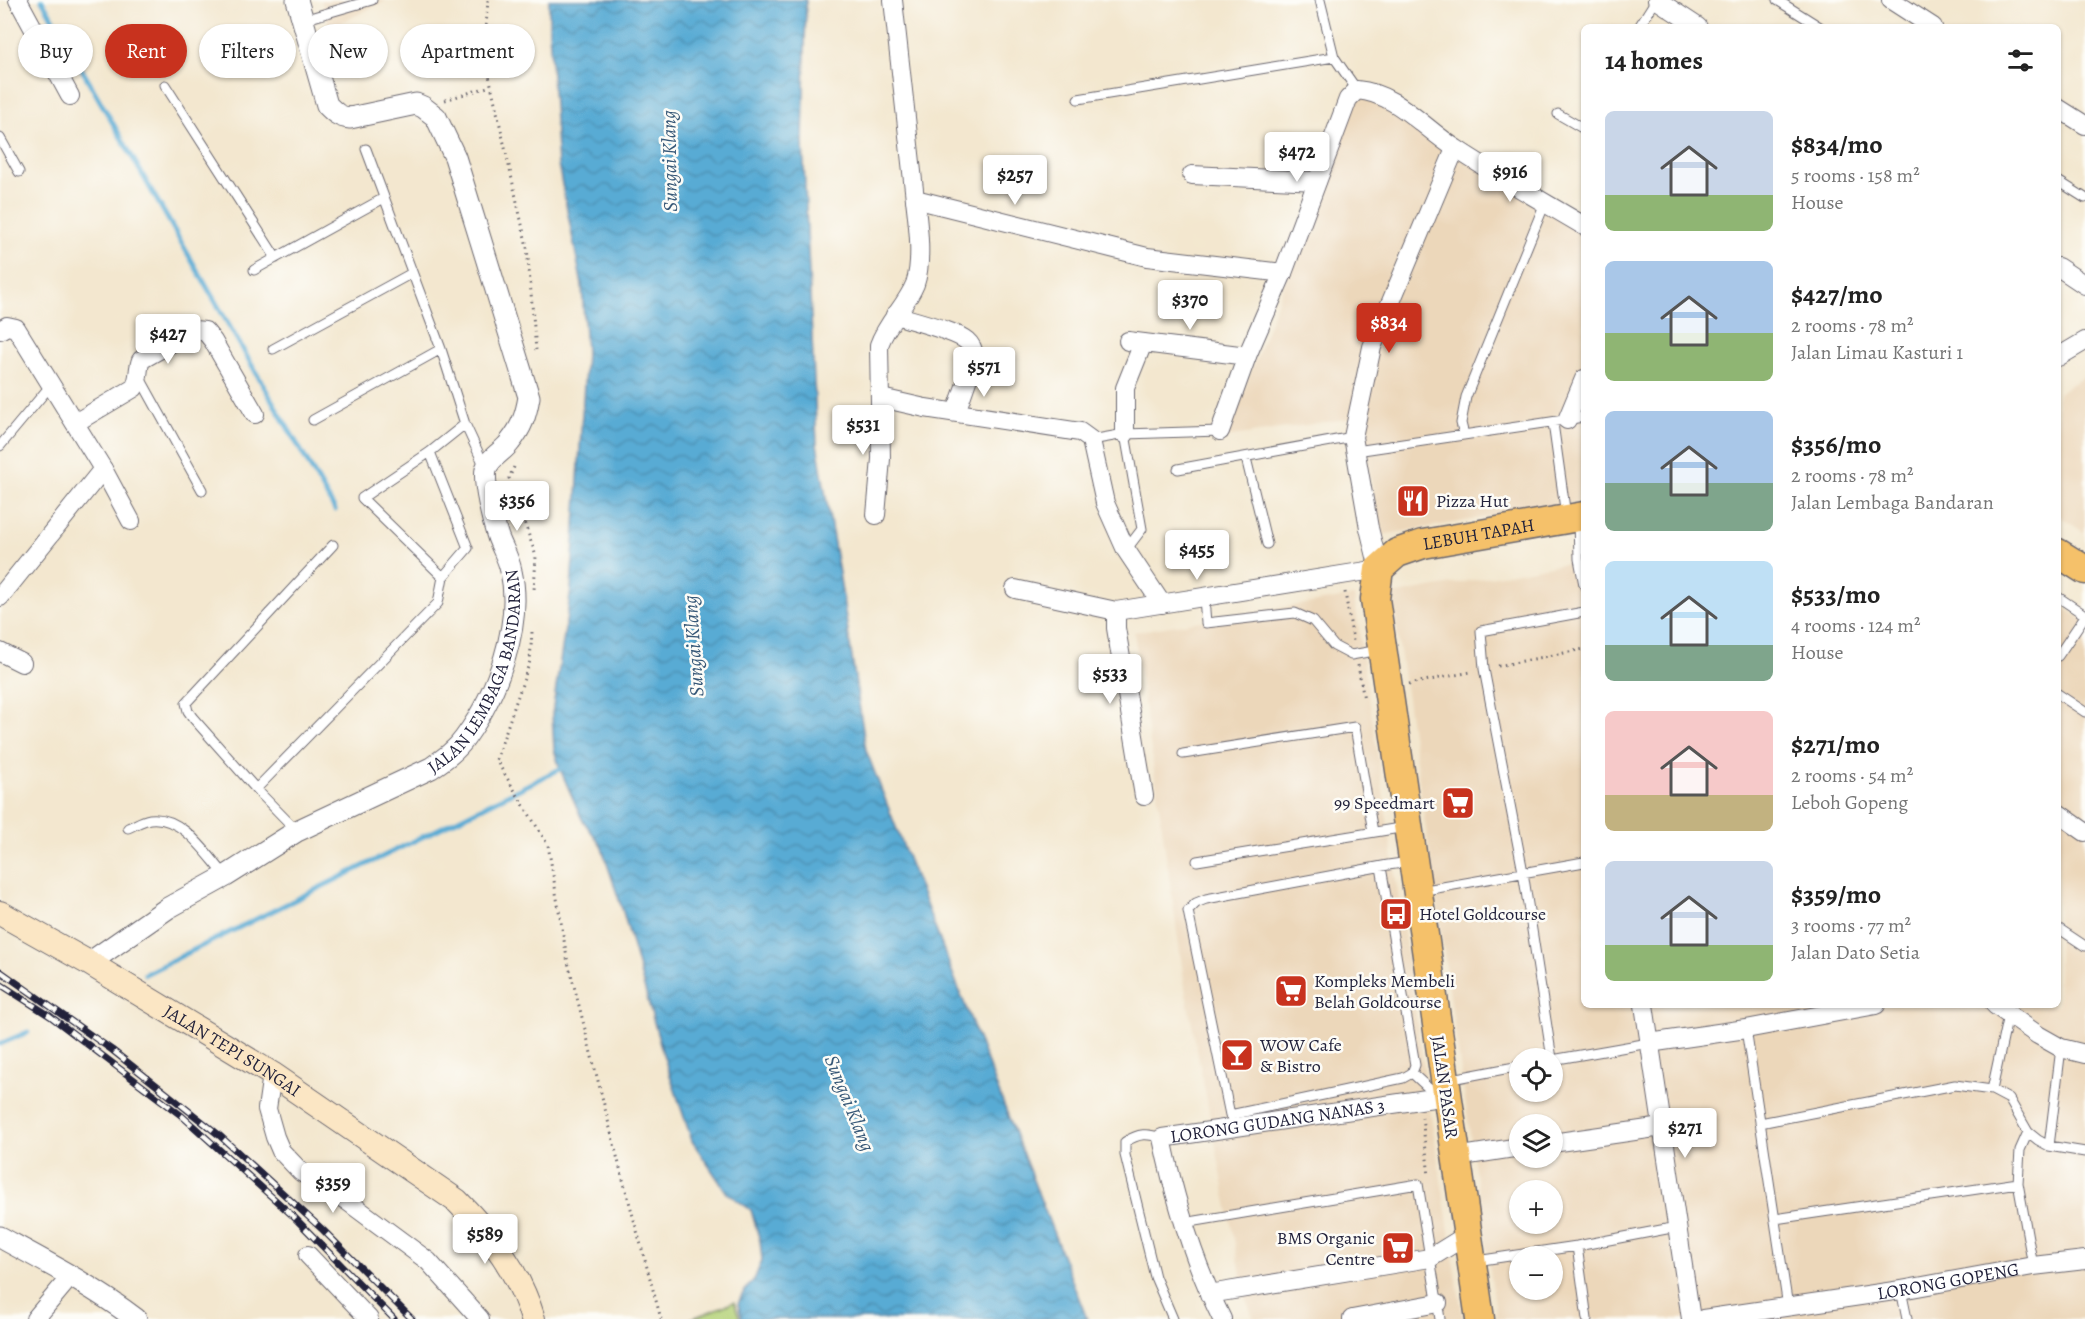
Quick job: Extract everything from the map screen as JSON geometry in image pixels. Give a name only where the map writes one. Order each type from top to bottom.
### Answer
[{"type":"highway","name":"LEBUH TAPAH","points":[[1379,569],[1397,553],[1423,544],[1576,517]]},
{"type":"highway","points":[[2061,555],[2085,570]]},
{"type":"highway","name":"JALAN PASAR","points":[[1379,569],[1376,599],[1418,892],[1443,1091],[1480,1319]]},
{"type":"main road","name":"JALAN TEPI SUNGAI","points":[[0,913],[89,963],[272,1074],[457,1201],[482,1226],[505,1257],[521,1285],[533,1319]]},
{"type":"street","points":[[18,0],[70,96]]},
{"type":"street","points":[[876,515],[881,459],[879,345],[884,332],[915,284],[919,254],[918,220],[893,0]]},
{"type":"street","points":[[1656,0],[1693,24]]},
{"type":"street","points":[[1891,0],[1928,24]]},
{"type":"street","points":[[300,10],[327,105],[335,113],[341,117],[350,118],[416,104],[436,117],[455,157],[529,397],[525,419],[509,444],[493,457],[486,469]]},
{"type":"street","points":[[1220,431],[1247,356],[1283,273],[1348,99],[1357,90],[1373,91],[1389,99],[1455,149],[1581,224]]},
{"type":"street","points":[[2061,110],[2085,125]]},
{"type":"street","points":[[1015,590],[1116,611],[1379,569],[1369,528],[1355,444],[1372,347],[1455,149]]},
{"type":"street","points":[[1192,175],[1317,181]]},
{"type":"street","points":[[915,199],[1147,257],[1283,273]]},
{"type":"street","points":[[2061,269],[2085,285]]},
{"type":"street","points":[[895,315],[957,335],[968,341],[975,358],[956,412]]},
{"type":"street","points":[[8,329],[51,385],[103,469],[131,521]]},
{"type":"street","points":[[75,423],[134,387],[140,378],[138,368],[141,360],[194,330],[205,331],[255,414]]},
{"type":"street","points":[[2061,355],[2085,341]]},
{"type":"street","points":[[1125,434],[1125,388],[1136,342],[1247,356]]},
{"type":"street","points":[[1568,420],[1581,388]]},
{"type":"street","points":[[881,398],[925,408],[1080,432],[1091,440],[1105,503],[1126,550],[1162,604]]},
{"type":"street","points":[[0,597],[103,469]]},
{"type":"street","name":"JALAN LEMBAGA BANDARAN","points":[[89,963],[168,908],[226,876],[297,831],[431,768],[451,754],[465,738],[491,694],[509,642],[515,606],[511,570],[497,535],[486,483],[486,469]]},
{"type":"street","points":[[1116,611],[1120,657],[1144,796]]},
{"type":"street","points":[[0,652],[22,663]]},
{"type":"street","points":[[2061,815],[2085,832]]},
{"type":"street","points":[[1644,1008],[1692,1319]]},
{"type":"street","points":[[1649,1043],[1746,1029],[1860,1008]]},
{"type":"street","points":[[2002,1010],[2061,1048],[2085,1054]]},
{"type":"street","points":[[272,1074],[267,1108],[281,1151],[301,1172],[347,1201],[428,1261],[480,1319]]},
{"type":"street","name":"LORONG GUDANG NANAS 3","points":[[1222,1319],[1209,1294],[1184,1223],[1162,1138],[1443,1091]]},
{"type":"street","points":[[1563,1141],[1662,1127]]},
{"type":"street","points":[[1455,1157],[1509,1149]]},
{"type":"street","points":[[0,1237],[71,1276],[136,1319]]},
{"type":"street","points":[[1209,1294],[1430,1258],[1469,1248]]},
{"type":"street","points":[[308,1254],[369,1319]]},
{"type":"street","name":"LORONG GOPENG","points":[[1703,1319],[1901,1290],[2033,1266],[2085,1260]]},
{"type":"street","points":[[35,1319],[71,1276]]},
{"type":"street","points":[[1352,1319],[1439,1311]]},
{"type":"lane","points":[[300,10],[372,0]]},
{"type":"lane","points":[[1320,0],[1334,57],[1357,90]]},
{"type":"lane","points":[[1641,24],[1656,0]]},
{"type":"lane","points":[[1778,0],[1815,24]]},
{"type":"lane","points":[[1078,99],[1334,57]]},
{"type":"lane","points":[[165,85],[276,258]]},
{"type":"lane","points":[[1557,114],[1581,127]]},
{"type":"lane","points":[[0,138],[19,172]]},
{"type":"lane","points":[[366,149],[441,349],[465,424],[486,469]]},
{"type":"lane","points":[[2061,183],[2085,198]]},
{"type":"lane","points":[[254,270],[384,198]]},
{"type":"lane","points":[[1464,435],[1461,423],[1466,397],[1545,203]]},
{"type":"lane","points":[[273,349],[412,273]]},
{"type":"lane","points":[[313,420],[441,349]]},
{"type":"lane","points":[[140,378],[202,490]]},
{"type":"lane","points":[[0,446],[51,385]]},
{"type":"lane","points":[[1178,469],[1355,444],[1464,435],[1568,420],[1581,569]]},
{"type":"lane","points":[[443,576],[362,498],[430,452],[465,424]]},
{"type":"lane","points":[[1091,440],[1125,434],[1220,431]]},
{"type":"lane","points":[[1125,434],[1142,530],[1126,550]]},
{"type":"lane","points":[[256,789],[438,603],[443,576],[468,549],[430,452]]},
{"type":"lane","points":[[1246,458],[1267,544]]},
{"type":"lane","points":[[297,831],[193,718],[186,703],[333,545]]},
{"type":"lane","points":[[1204,598],[1206,623],[1295,613],[1313,621],[1335,646],[1351,655],[1383,650]]},
{"type":"lane","points":[[2061,599],[2085,615],[2061,651]]},
{"type":"lane","points":[[1550,1048],[1523,872],[1484,669],[1481,632],[1581,613]]},
{"type":"lane","points":[[2061,696],[2085,712]]},
{"type":"lane","points":[[1183,754],[1355,726],[1373,832]]},
{"type":"lane","points":[[128,828],[149,819],[167,820],[184,829],[226,876]]},
{"type":"lane","points":[[1197,861],[1408,827]]},
{"type":"lane","points":[[1413,861],[1206,899],[1196,903],[1188,911],[1230,1115],[1398,1079],[1412,1074],[1443,1091],[1509,1070]]},
{"type":"lane","points":[[1418,892],[1581,862]]},
{"type":"lane","points":[[1381,867],[1415,1065],[1412,1074]]},
{"type":"lane","points":[[2061,930],[2085,946]]},
{"type":"lane","points":[[1992,1090],[2002,1010]]},
{"type":"lane","points":[[1746,1029],[1788,1307]]},
{"type":"lane","points":[[1563,1058],[1649,1043]]},
{"type":"lane","points":[[2049,1146],[2061,1048]]},
{"type":"lane","points":[[1398,1079],[1408,1068],[1412,1051]]},
{"type":"lane","points":[[1760,1123],[1955,1085],[1992,1090],[2009,1099],[2028,1132],[2049,1146],[2085,1152]]},
{"type":"lane","points":[[2028,1132],[2020,1150],[2018,1183],[2033,1266]]},
{"type":"lane","points":[[1162,1138],[1148,1134],[1136,1135],[1125,1142],[1125,1155],[1155,1277],[1173,1319]]},
{"type":"lane","points":[[1775,1219],[2018,1183]]},
{"type":"lane","points":[[1184,1223],[1418,1184],[1439,1311]]},
{"type":"lane","points":[[1469,1248],[1577,1246],[1677,1227]]},
{"type":"lane","points":[[1577,1246],[1587,1319]]},
{"type":"lane","points":[[1901,1290],[1907,1319]]},
{"type":"path","points":[[423,107],[491,86]]},
{"type":"path","points":[[510,783],[548,844],[567,958],[661,1319]]},
{"type":"shaded area","points":[[321,0],[387,0],[338,24],[329,24]]},
{"type":"shaded area","points":[[1359,96],[1370,97],[1581,232],[1581,502],[1381,535],[1363,435],[1365,416],[1226,437],[1354,102]]},
{"type":"shaded area","points":[[2085,376],[2085,533],[2061,517],[2061,391]]},
{"type":"shaded area","points":[[1581,561],[1581,1008],[2061,1008],[2061,605],[2085,621],[2085,1319],[1497,1319],[1392,595]]},
{"type":"shaded area","points":[[1354,596],[1463,1319],[1254,1319],[1246,1300],[1186,994],[1134,632]]},
{"type":"green space","points":[[734,1302],[740,1319],[690,1319]]},
{"type":"water","name":"Sungai Klang","points":[[549,0],[806,0],[803,143],[817,444],[866,750],[1087,1319],[742,1319],[738,1304],[755,1278],[762,1260],[760,1241],[751,1210],[727,1193],[692,1141],[662,1051],[624,915],[601,845],[582,819],[560,769],[554,749],[552,714],[571,589],[586,353],[582,285],[558,164]]},
{"type":"waterway","points":[[42,0],[335,510]]},
{"type":"waterway","points":[[145,974],[566,766]]},
{"type":"waterway","points":[[0,1044],[28,1032]]},
{"type":"railway","points":[[0,971],[112,1050],[219,1135],[323,1230],[412,1319]]},
{"type":"railway","points":[[0,984],[50,1016],[182,1116],[292,1215],[394,1319]]},
{"type":"place","name":"Pizza Hut","points":[[1413,501]]},
{"type":"place","name":"99 Speedmart","points":[[1458,803]]},
{"type":"place","name":"Hotel Goldcourse","points":[[1396,914]]},
{"type":"place","name":"Kompleks Membeli Belah Goldcourse","points":[[1291,991]]},
{"type":"place","name":"WOW Cafe & Bistro","points":[[1237,1055]]},
{"type":"place","name":"BMS Organic Centre","points":[[1398,1248]]}]
